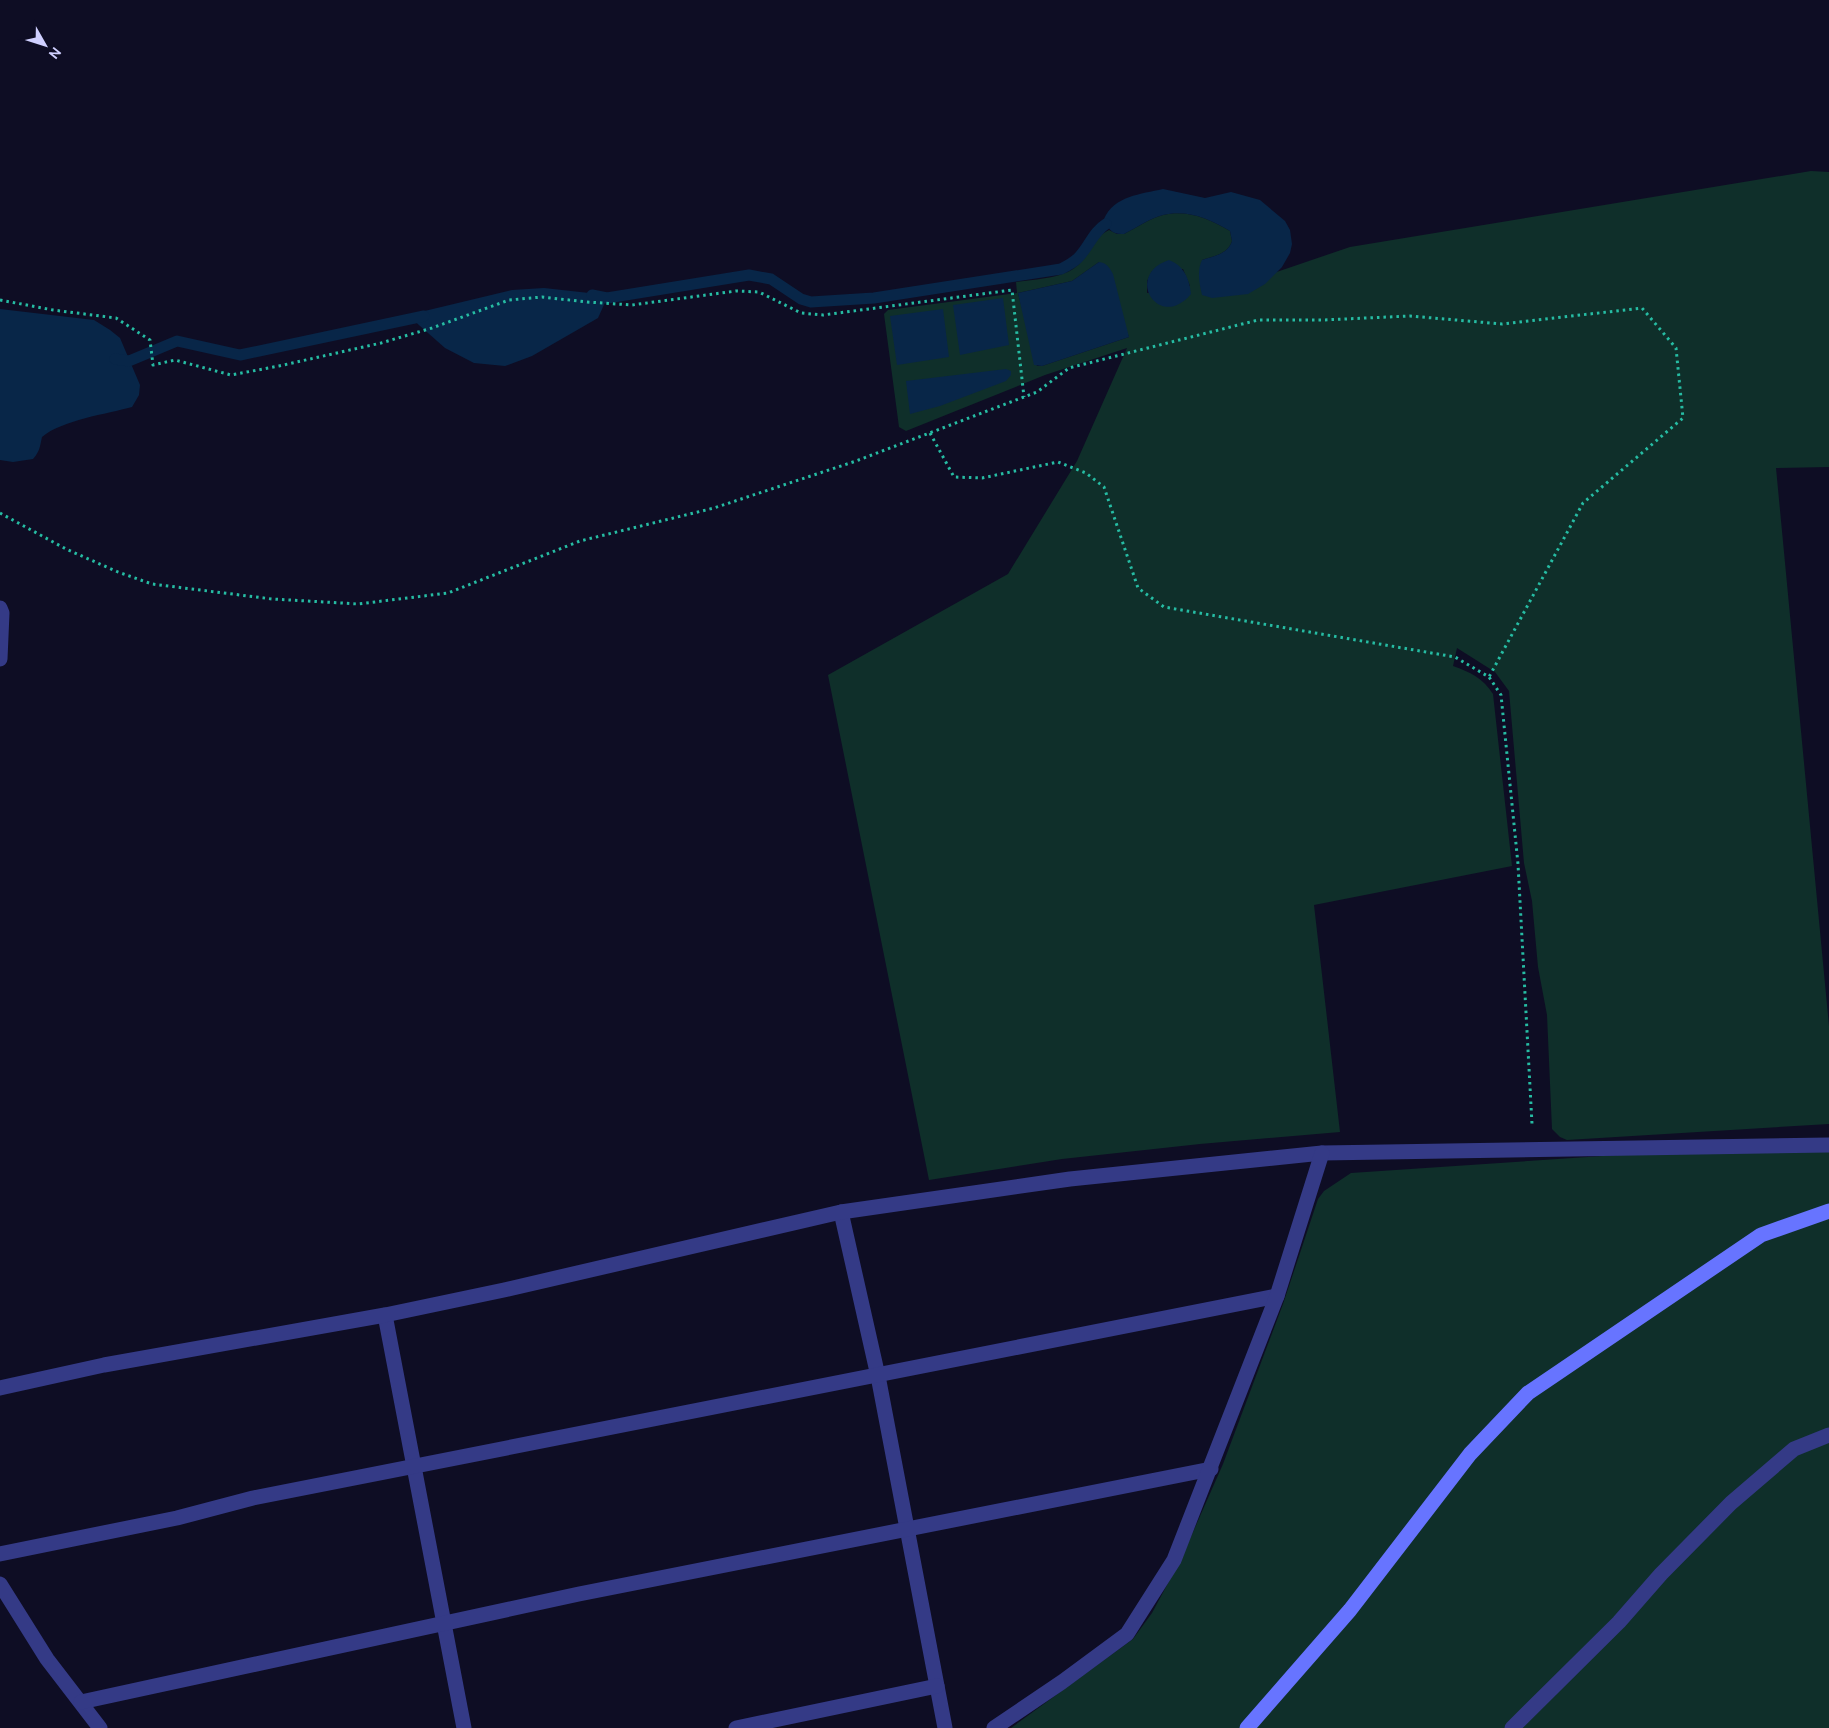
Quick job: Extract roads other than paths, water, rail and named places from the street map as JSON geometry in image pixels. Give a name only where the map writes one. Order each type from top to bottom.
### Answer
[{"type":"street","points":[[0,608],[2,613],[0,659]]},
{"type":"street","points":[[0,1388],[104,1365],[385,1315],[504,1290],[841,1212],[1070,1179],[1322,1152],[1829,1145]]},
{"type":"street","points":[[994,1728],[1062,1682],[1127,1634],[1174,1560],[1277,1296],[1322,1152]]},
{"type":"street","points":[[1247,1728],[1350,1610],[1470,1454],[1528,1394],[1761,1235],[1829,1211]]},
{"type":"street","points":[[841,1212],[878,1376],[945,1728]]},
{"type":"street","points":[[0,1554],[177,1518],[253,1498],[1277,1296]]},
{"type":"street","points":[[385,1315],[464,1728]]},
{"type":"street","points":[[1512,1728],[1619,1622],[1661,1574],[1731,1503],[1794,1449],[1829,1435]]},
{"type":"street","points":[[81,1702],[588,1592],[1211,1469]]},
{"type":"street","points":[[0,1584],[47,1658],[100,1728]]},
{"type":"street","points":[[736,1728],[937,1686]]},
{"type":"water","points":[[1163,189],[1205,198],[1231,192],[1260,200],[1285,221],[1290,230],[1292,244],[1290,253],[1282,267],[1265,284],[1248,294],[1212,298],[1202,295],[1199,268],[1202,260],[1220,254],[1227,249],[1232,241],[1230,231],[1198,216],[1172,213],[1153,218],[1124,234],[1120,234],[1111,231],[1104,219],[1114,205],[1121,201],[1129,197]]},
{"type":"water","points":[[1169,260],[1185,273],[1191,294],[1179,304],[1168,307],[1158,304],[1151,297],[1147,287],[1149,277],[1155,267]]},
{"type":"water","points":[[1099,262],[1108,266],[1113,274],[1129,337],[1042,366],[1034,365],[1018,293],[1072,281]]},
{"type":"water","points":[[544,288],[598,294],[607,298],[598,318],[532,356],[505,366],[474,363],[445,348],[411,318],[412,314],[512,290]]},
{"type":"water","points":[[1003,298],[1009,345],[960,355],[953,305]]},
{"type":"water","points":[[0,309],[94,320],[110,330],[120,338],[140,385],[139,395],[132,407],[85,418],[51,431],[42,437],[38,451],[33,459],[13,462],[0,460]]},
{"type":"water","points":[[943,309],[949,357],[897,365],[890,316]]},
{"type":"water","points":[[1006,369],[1011,371],[1011,375],[1006,381],[940,406],[910,414],[906,381]]},
{"type":"waterway","points":[[592,295],[607,298],[749,275],[771,279],[801,299],[811,302],[874,298],[1061,269],[1078,258],[1098,231],[1106,224]]},
{"type":"waterway","points":[[115,359],[129,361],[177,341],[240,355],[424,316]]}]
